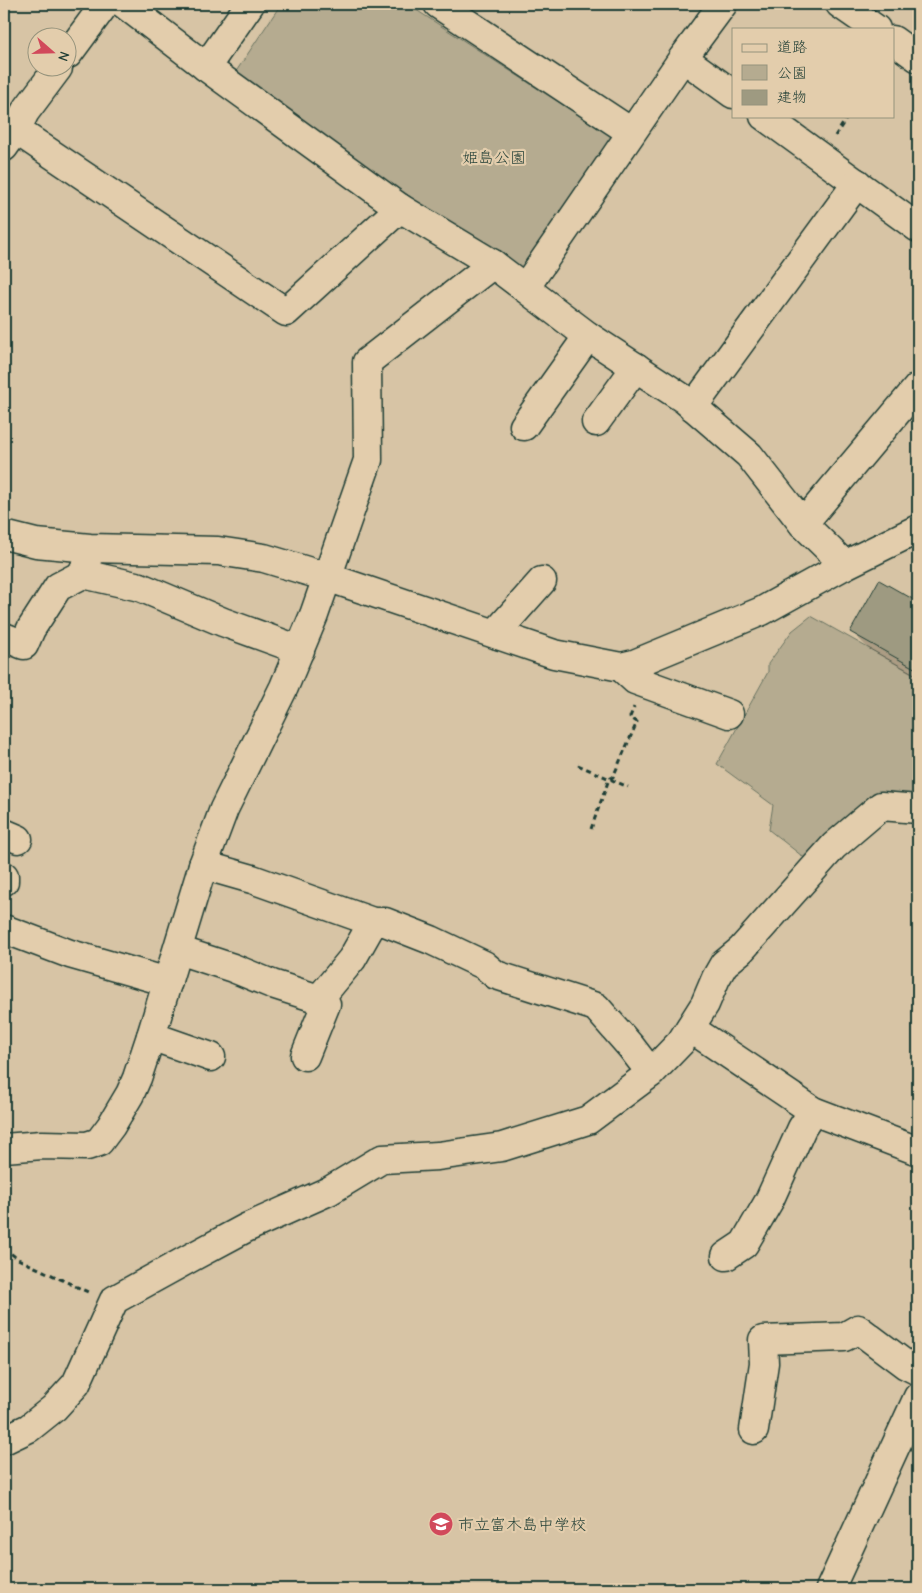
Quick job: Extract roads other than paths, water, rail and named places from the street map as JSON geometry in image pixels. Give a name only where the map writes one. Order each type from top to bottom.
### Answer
[{"type":"street","points":[[78,40],[105,4]]},
{"type":"street","points":[[124,4],[206,67],[400,208],[493,264],[588,336],[693,407],[749,455],[804,524],[846,564]]},
{"type":"street","points":[[206,67],[250,4]]},
{"type":"street","points":[[438,4],[622,126]]},
{"type":"street","points":[[525,288],[683,58],[723,4]]},
{"type":"street","points":[[840,4],[875,28]]},
{"type":"street","points":[[894,41],[918,58]]},
{"type":"street","points":[[683,58],[732,93]]},
{"type":"street","points":[[50,78],[9,136],[286,312],[400,208]]},
{"type":"street","points":[[767,118],[918,228]]},
{"type":"street","points":[[693,407],[857,183]]},
{"type":"street","points":[[4,1148],[42,1145],[87,1146],[99,1142],[130,1094],[151,1036],[203,865],[224,809],[284,687],[300,650],[368,460],[367,362],[493,264]]},
{"type":"street","points":[[524,426],[588,336]]},
{"type":"street","points":[[596,422],[636,367]]},
{"type":"street","points":[[804,524],[918,387]]},
{"type":"street","points":[[4,535],[36,543],[90,548],[218,551],[264,558],[327,577],[554,654],[621,667],[634,664],[762,611],[846,564],[918,529]]},
{"type":"street","points":[[83,574],[90,548]]},
{"type":"street","points":[[4,637],[24,645],[31,629],[58,587],[83,574],[140,588],[223,622],[300,650]]},
{"type":"street","points":[[498,635],[502,626],[542,581]]},
{"type":"street","points":[[621,667],[635,680],[729,714]]},
{"type":"street","points":[[4,1440],[29,1428],[54,1408],[76,1384],[114,1300],[246,1228],[329,1191],[382,1159],[438,1156],[502,1147],[588,1120],[651,1073],[681,1042],[705,1004],[724,964],[741,950],[834,846],[881,806],[918,809]]},
{"type":"street","points":[[203,865],[260,882],[373,922],[385,922],[431,940],[484,965],[496,975],[596,1007],[651,1073]]},
{"type":"street","points":[[4,876],[4,881]]},
{"type":"street","points":[[319,999],[352,959],[373,922]]},
{"type":"street","points":[[4,930],[70,954],[168,982]]},
{"type":"street","points":[[178,950],[319,999],[326,1004],[305,1056]]},
{"type":"street","points":[[690,1028],[813,1111],[918,1151]]},
{"type":"street","points":[[151,1036],[211,1057]]},
{"type":"street","points":[[726,1256],[744,1244],[769,1201],[802,1128],[813,1111]]},
{"type":"street","points":[[754,1430],[764,1363],[763,1340],[844,1337],[858,1329],[906,1365],[918,1371]]},
{"type":"street","points":[[830,1589],[918,1397]]},
{"type":"place","name":"市立富木島中学校","points":[[441,1524]]},
{"type":"park label","name":"姫島公園","points":[[494,157]]}]
